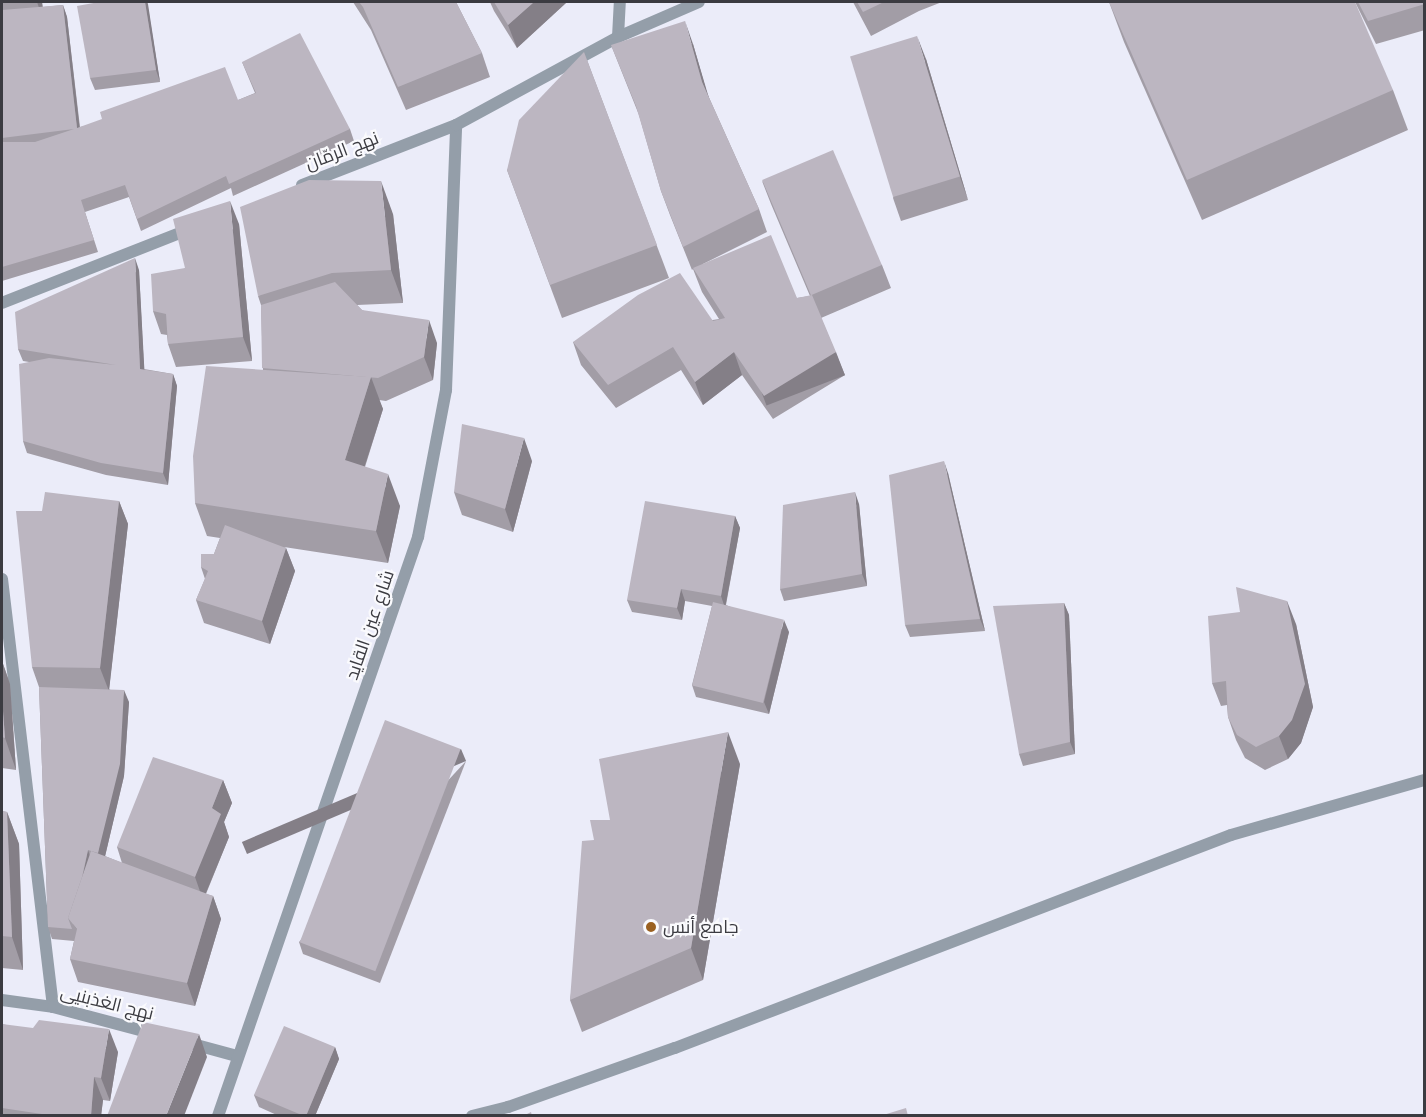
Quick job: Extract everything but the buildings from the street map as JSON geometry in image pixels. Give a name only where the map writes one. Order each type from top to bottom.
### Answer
[{"type":"street","points":[[618,37],[620,2]]},
{"type":"street","name":"نهج الرمّان","points":[[290,190],[456,125],[618,37],[699,2]]},
{"type":"street","name":"شارع عين القايد","points":[[218,1116],[418,537],[446,390],[456,125]]},
{"type":"street","points":[[2,303],[201,225]]},
{"type":"street","points":[[2,579],[53,1007]]},
{"type":"street","points":[[472,1116],[508,1107],[675,1048],[1231,835],[1425,780]]},
{"type":"street","name":"نهج الغذبنيى","points":[[2,1000],[53,1007],[237,1056]]},
{"type":"place","name":"جامع أنس","points":[[651,927]]}]
